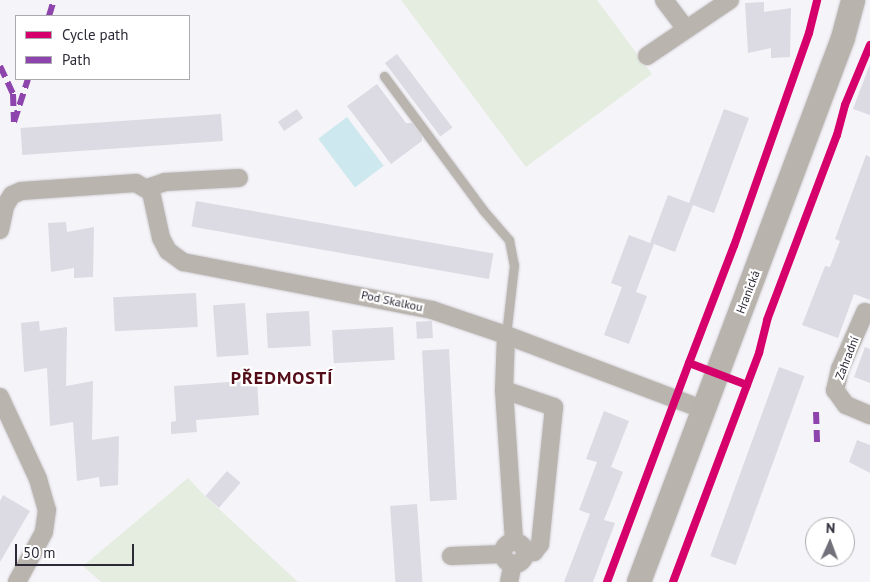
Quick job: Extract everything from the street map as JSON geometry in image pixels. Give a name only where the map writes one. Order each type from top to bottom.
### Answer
[{"type":"main road","name":"Hranická","points":[[639,582],[843,38],[853,0]]},
{"type":"street","points":[[647,56],[685,28],[730,0]]},
{"type":"street","points":[[670,2],[685,28]]},
{"type":"street","points":[[0,230],[8,200],[21,192],[128,182],[147,188],[165,182],[239,178]]},
{"type":"street","name":"Pod Skalkou","points":[[147,188],[154,196],[158,231],[164,245],[183,262],[397,302],[506,334],[704,410]]},
{"type":"street","name":"Zahradní","points":[[865,312],[840,369],[835,390],[846,406],[870,415]]},
{"type":"street","points":[[506,334],[504,390],[514,553],[509,582]]},
{"type":"street","points":[[451,556],[534,552],[540,544],[554,407],[504,390]]},
{"type":"street","points":[[0,397],[38,479],[47,510],[44,532],[16,582]]},
{"type":"lane","points":[[384,76],[482,210],[509,240],[514,265],[506,334]]},
{"type":"shaded area","points":[[401,0],[597,0],[652,74],[526,167]]},
{"type":"shaded area","points":[[188,478],[298,582],[101,582],[83,566]]},
{"type":"water","points":[[347,117],[384,166],[355,187],[318,139]]},
{"type":"building","points":[[764,2],[764,12],[791,8],[790,57],[771,58],[771,48],[748,53],[745,3]]},
{"type":"building","points":[[397,54],[452,127],[440,137],[385,63]]},
{"type":"building","points":[[870,64],[870,115],[853,109]]},
{"type":"building","points":[[377,84],[406,123],[412,123],[422,136],[422,141],[391,164],[347,106]]},
{"type":"building","points":[[297,109],[303,118],[284,131],[278,122]]},
{"type":"building","points":[[724,109],[749,118],[714,213],[693,205],[675,252],[654,244],[636,292],[647,296],[629,344],[604,335],[622,287],[611,283],[629,235],[650,243],[668,195],[689,203]]},
{"type":"building","points":[[221,114],[223,141],[22,155],[20,128]]},
{"type":"building","points":[[866,155],[870,157],[870,300],[854,294],[838,338],[802,325],[825,266],[830,267],[840,241],[835,239]]},
{"type":"building","points":[[196,201],[493,253],[489,279],[191,227]]},
{"type":"building","points":[[66,222],[67,232],[94,227],[93,277],[74,278],[74,268],[51,272],[48,223]]},
{"type":"building","points":[[196,293],[198,327],[115,331],[113,297]]},
{"type":"building","points":[[245,303],[249,355],[217,357],[213,305]]},
{"type":"building","points":[[309,311],[311,346],[268,348],[266,313]]},
{"type":"building","points":[[39,321],[40,331],[67,327],[66,386],[93,381],[92,440],[119,436],[118,485],[100,487],[99,477],[77,481],[73,422],[50,426],[47,368],[24,372],[21,323]]},
{"type":"building","points":[[432,321],[433,338],[417,339],[416,322]]},
{"type":"building","points":[[393,327],[395,360],[334,363],[332,330]]},
{"type":"building","points":[[865,347],[870,349],[870,383],[854,377]]},
{"type":"building","points":[[449,349],[457,500],[430,501],[422,350]]},
{"type":"building","points":[[779,367],[804,376],[736,565],[710,556]]},
{"type":"building","points":[[257,380],[259,415],[196,420],[197,432],[171,434],[171,422],[176,421],[174,386]]},
{"type":"building","points":[[604,411],[629,421],[611,467],[623,472],[604,520],[615,523],[593,582],[564,582],[590,514],[579,510],[597,462],[586,459]]},
{"type":"building","points":[[857,440],[870,445],[870,473],[849,462]]},
{"type":"building","points":[[227,471],[241,483],[219,508],[205,496]]},
{"type":"building","points":[[3,495],[30,511],[0,562],[0,501]]},
{"type":"building","points":[[417,504],[422,582],[395,582],[390,506]]},
{"type":"marked path","points":[[49,15],[54,0]]},
{"type":"marked path","points":[[0,66],[13,94],[14,122],[28,80]]},
{"type":"marked path","points":[[816,412],[817,443]]},
{"type":"cycle path","points":[[747,385],[689,363],[734,246],[809,33],[817,0]]},
{"type":"cycle path","points":[[673,582],[759,353],[767,320],[837,135],[845,105],[870,45]]},
{"type":"cycle path","points":[[607,582],[689,363]]},
{"type":"district","name":"PŘEDMOSTÍ","points":[[282,378]]}]
